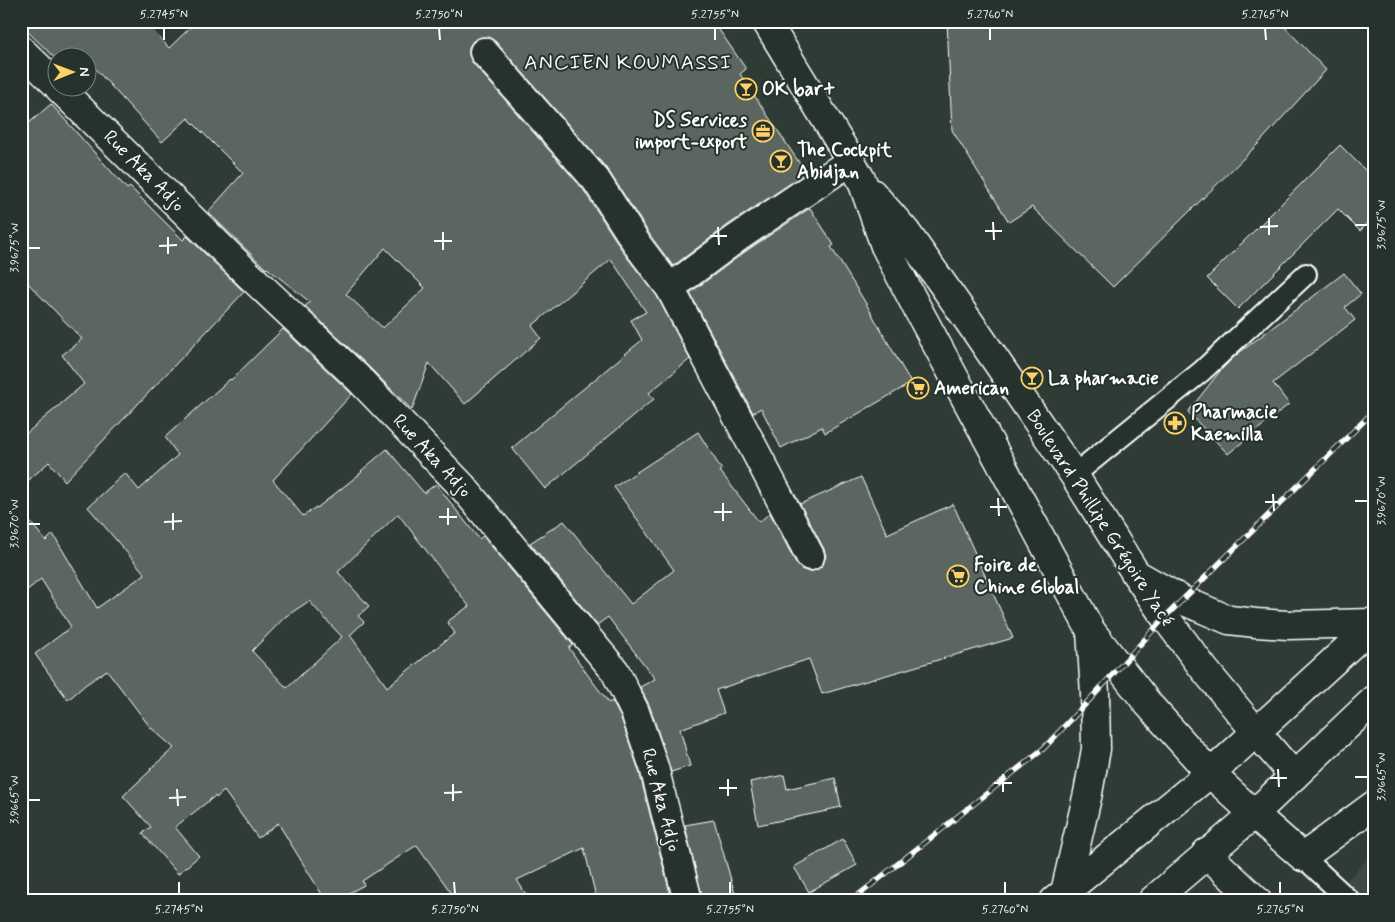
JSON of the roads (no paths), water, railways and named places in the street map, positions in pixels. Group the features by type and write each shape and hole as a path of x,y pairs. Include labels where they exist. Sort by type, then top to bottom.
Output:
{"main road":[{"name":"Boulevard Phillipe Grégoire Yacé","path":"766,21 856,171 906,232 1074,475 1165,617 1204,669 1294,776"},
{"path":"787,21 791,62"},
{"name":"Rue Aka Adjo","path":"21,50 48,77"},
{"path":"484,52 596,180 639,247 670,288 810,556"},
{"name":"Rue Aka Adjo","path":"69,98 358,378 462,486 615,671 635,712 654,767 688,901"},
{"name":"Boulevard Phillipe Grégoire Yacé","path":"856,171 889,254 1091,631 1149,705 1214,770 1254,814 1304,857"},
{"path":"670,288 737,238 856,171"},
{"path":"1136,574 1182,600 1229,620 1288,624 1374,624"},
{"path":"1059,896 1214,770 1374,624"},
{"path":"1059,896 1088,792 1096,749 1095,687 1091,631"},
{"path":"1152,901 1254,814 1374,700"},
{"path":"1304,857 1374,805"},
{"path":"1206,853 1258,901"}],"lane":[{"path":"1074,475 1202,370 1306,274"},
{"path":"1304,857 1350,901"}],"railway":[{"path":"851,901 1043,749 1165,617 1374,411"}],"place":[{"name":"OK bar+","path":"746,89"},
{"name":"DS Services import-export","path":"763,131"},
{"name":"The Cockpit Abidjan","path":"781,161"},
{"name":"La pharmacie","path":"1032,378"},
{"name":"American","path":"918,388"},
{"name":"Pharmacie Kaemilla","path":"1175,423"},
{"name":"Foire de Chine Global","path":"958,576"}],"district":[{"name":"ANCIEN KOUMASSI","path":"628,63"}]}
